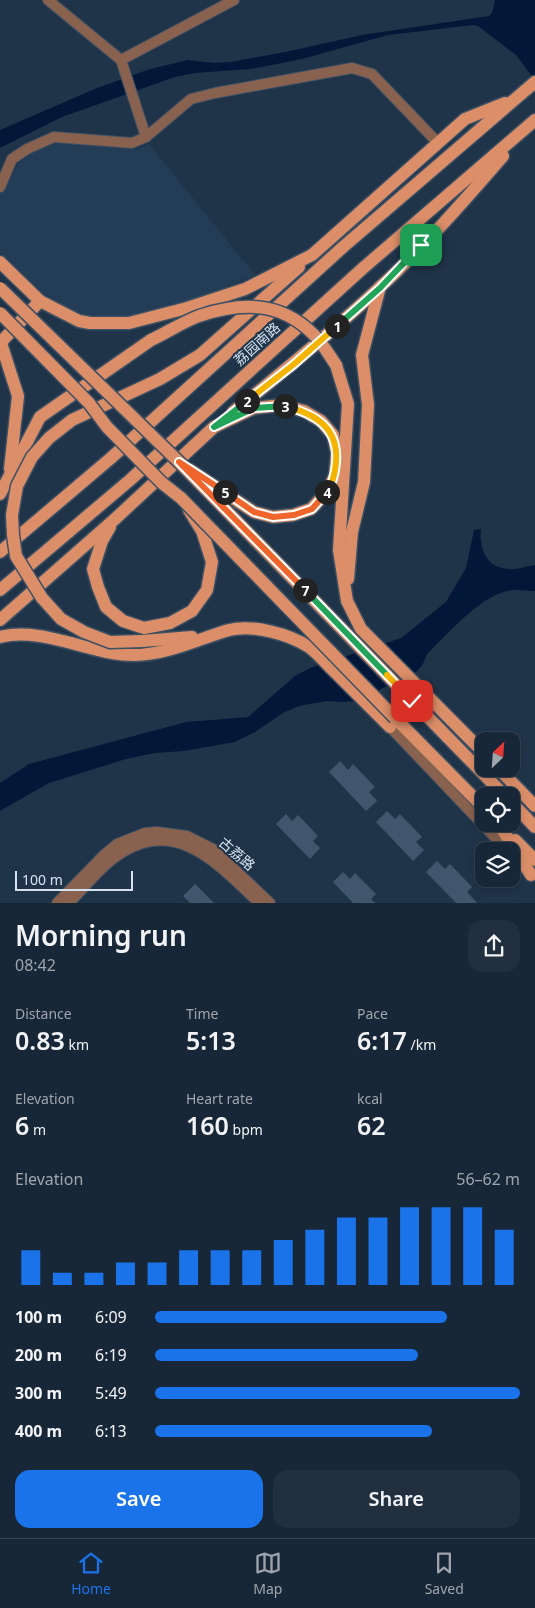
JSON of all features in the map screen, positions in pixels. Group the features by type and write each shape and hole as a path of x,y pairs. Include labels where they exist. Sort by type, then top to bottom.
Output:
{"main road":[{"name":"荔园南路","path":"0,552 110,458 343,247 534,83"},
{"path":"212,636 110,642 84,632 61,619 42,598 16,556 12,535 12,515 17,486 32,457 49,438 72,420 160,379 200,355 464,119 516,98"},
{"name":"荔园南路","path":"0,590 130,480 362,269 534,121"},
{"path":"0,620 115,519 214,427 293,365 380,288 463,202 534,121"},
{"path":"0,262 40,301 79,321 90,323 128,323 187,308 246,289 312,255"},
{"path":"0,288 179,462 496,787"},
{"path":"347,601 352,532 364,482 368,405 362,355 380,288"},
{"path":"9,476 18,396 0,341 40,301"},
{"path":"0,494 40,418 151,340 198,317 243,306 268,308 289,315 314,334 336,365 348,404 339,550 347,601 361,629 475,744"},
{"path":"0,313 89,404 107,427 162,483 181,498 392,722"},
{"path":"179,462 254,512 273,517 294,515 312,509 328,491 335,475 337,453 333,435 321,421 304,411 282,405 254,408 214,427"},
{"path":"115,519 102,541 93,569 106,607 122,621 144,628 170,623 192,611 207,590 212,562 202,531 181,498"},
{"path":"0,638 30,634 95,651 134,655 163,652 232,630 261,630 286,636 309,647 475,800"},
{"path":"508,778 535,806"},
{"path":"520,811 535,826"},
{"path":"504,832 533,877"},
{"path":"507,832 535,860"}],"street":[{"path":"48,0 121,60 146,136"},
{"path":"121,60 234,0"},
{"path":"0,187 12,159 27,149 54,136 132,144 146,136 191,99 352,68 372,74 438,143"},
{"path":"392,722 500,842"},
{"name":"古荔路","path":"58,903 117,844 145,833 157,832 187,836 213,849 270,903"},
{"name":"古荔路","path":"69,903 109,863 123,852 139,844 160,842 183,844 204,854 259,903"},
{"path":"520,864 533,877"}],"shaded area":[{"path":"495,0 535,0 535,80 516,55 478,26 388,35 302,59 251,69 195,73 175,77 62,117 0,148 0,130 97,88 150,69 188,60 214,63 231,62 362,35 489,16 492,13"},
{"path":"54,142 137,149 149,144 255,275 199,297 131,317 91,320 42,292 0,252 0,194 22,159"},
{"path":"481,529 483,550 489,561 494,565 500,568 511,569 535,565 535,591 507,591 485,601 464,617 427,654 423,664 416,672 356,701 327,701 299,706 283,713 255,732 235,742 126,759 49,783 0,811 0,783 29,764 186,722 248,717 295,676 310,668 401,638 446,602 466,568 474,530"}],"building":[{"path":"340,761 348,770 353,764 375,787 369,792 377,801 366,811 329,772"},
{"path":"387,811 395,819 400,814 422,837 416,842 424,850 413,861 376,822"},
{"path":"286,814 292,821 298,815 318,836 313,841 320,848 310,859 276,824"},
{"path":"437,861 445,869 450,864 472,887 467,892 477,903 456,903 426,872"},
{"path":"343,872 350,879 355,873 376,894 371,899 375,903 353,903 333,882"},
{"path":"195,884 214,903 190,903 183,896"}],"route":[{"path":"412,701 179,462 254,512 273,517 294,515 312,509 328,491 335,475 337,453 333,435 321,421 304,411 282,405 254,408 214,427 293,365 380,288 421,245"}]}
